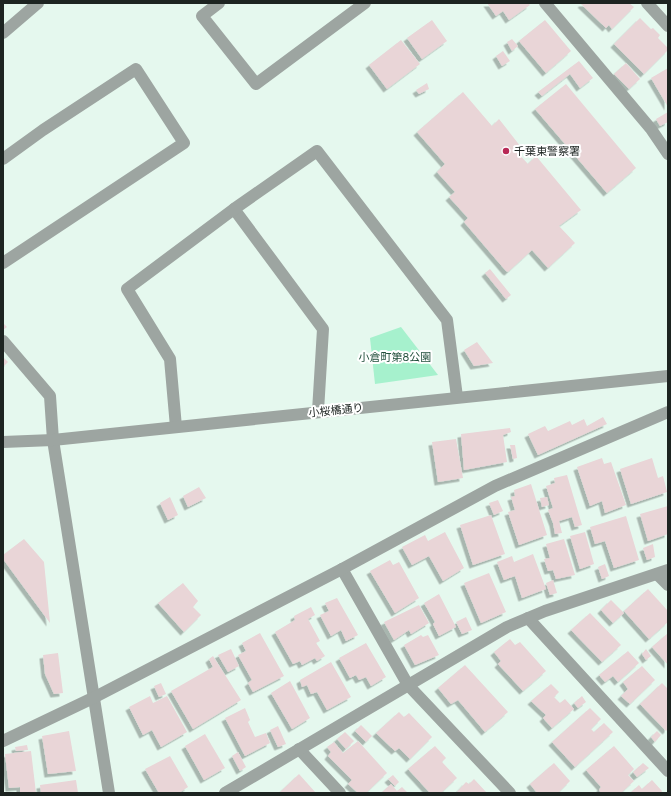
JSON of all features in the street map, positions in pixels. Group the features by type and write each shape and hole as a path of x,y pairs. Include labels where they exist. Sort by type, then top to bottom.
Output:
{"street":[{"path":"3,32 38,3"},
{"path":"220,3 202,16 256,84 365,3"},
{"path":"545,3 651,129 668,154"},
{"path":"646,3 668,26"},
{"path":"3,158 136,69 184,143 3,263"},
{"path":"176,427 170,359 127,289 317,151 447,320 457,397"},
{"path":"234,210 323,329 318,411"},
{"path":"3,341 50,396 53,440 109,793"},
{"name":"小桜橋通り","path":"3,442 53,440 318,411 668,376"},
{"path":"3,741 94,697 342,569 495,486 668,412"},
{"path":"342,569 408,685 510,793"},
{"path":"225,793 507,627 545,611 663,572 668,585"},
{"path":"528,618 668,771"},
{"path":"299,749 340,793"}],"green space":[{"name":"小倉町第8公園","path":"401,327 438,375 375,384 370,338"}],"building":[{"path":"487,3 528,3 530,5 509,20 503,11 496,16"},
{"path":"629,3 634,7 612,29 609,25 606,28 581,4"},
{"path":"640,18 651,29 653,28 660,35 658,38 668,48 668,50 644,74 614,44"},
{"path":"432,20 447,41 422,59 407,38"},
{"path":"545,20 571,51 546,73 519,41"},
{"path":"512,39 518,46 512,51 507,42"},
{"path":"401,40 420,64 387,89 369,65"},
{"path":"503,51 510,61 502,66 496,56"},
{"path":"579,61 593,78 580,88 570,74 542,96 538,92"},
{"path":"626,63 640,79 629,89 614,74"},
{"path":"668,68 668,107 651,78"},
{"path":"427,83 429,89 419,94 416,90"},
{"path":"566,84 636,168 607,193 535,109"},
{"path":"463,92 492,126 499,119 521,147 516,151 528,164 536,156 581,210 559,226 575,243 548,268 532,250 508,272 506,271 464,222 468,218 449,197 455,192 437,172 445,164 417,132"},
{"path":"668,112 668,122 660,126 656,119"},
{"path":"490,269 511,295 506,299 485,273"},
{"path":"3,323 7,327 3,330"},
{"path":"477,342 493,363 474,366 464,350"},
{"path":"3,357 8,362 3,367"},
{"path":"603,417 607,424 538,455 528,434 545,426 548,431 570,421 572,425 584,419 587,426"},
{"path":"510,428 511,432 503,435 507,462 464,470 461,434"},
{"path":"456,439 463,478 438,482 432,442"},
{"path":"510,445 515,445 517,458 513,459"},
{"path":"602,458 604,464 611,462 626,505 605,513 602,501 590,506 577,467"},
{"path":"652,458 658,478 663,476 667,492 631,504 620,469"},
{"path":"567,475 582,525 575,527 572,517 559,521 562,533 555,534 548,510 553,508 546,486 555,483 554,478"},
{"path":"531,484 547,535 519,545 508,512 515,510 511,497 515,496 514,490"},
{"path":"199,487 206,498 188,507 183,496"},
{"path":"170,497 178,515 168,520 160,503"},
{"path":"547,497 549,505 542,507 540,498"},
{"path":"498,500 503,511 494,515 489,503"},
{"path":"668,506 668,534 648,541 640,514"},
{"path":"491,515 505,554 473,565 460,525"},
{"path":"626,516 639,560 614,568 605,541 595,544 590,527"},
{"path":"445,532 464,568 443,581 429,556 412,565 402,547 425,535 428,541"},
{"path":"585,532 594,564 580,569 570,536"},
{"path":"24,539 44,562 50,623 3,559 3,555"},
{"path":"564,539 575,575 556,579 553,570 548,571 544,559 550,558 546,544"},
{"path":"653,544 655,557 647,560 643,548"},
{"path":"533,554 546,589 522,598 515,576 504,580 497,562 512,556 514,562"},
{"path":"390,560 393,565 399,562 419,598 395,613 370,571"},
{"path":"605,564 609,576 602,579 598,567"},
{"path":"489,573 506,612 481,623 464,583"},
{"path":"553,580 557,593 550,595 546,583"},
{"path":"183,583 198,601 193,607 201,615 184,632 158,603"},
{"path":"648,589 668,611 668,622 649,639 624,611"},
{"path":"439,594 456,627 439,636 433,624 435,622 424,603"},
{"path":"337,598 358,635 346,641 341,630 331,636 320,615 329,611 325,603"},
{"path":"611,600 624,613 613,623 601,610"},
{"path":"419,605 429,623 411,634 409,630 394,640 384,622"},
{"path":"311,607 315,615 308,619 320,641 316,643 325,656 317,661 315,658 302,665 300,661 293,664 275,632 295,620 294,616"},
{"path":"590,613 621,645 602,662 571,630"},
{"path":"466,617 472,630 462,634 456,622"},
{"path":"260,633 284,676 253,692 248,683 252,680 238,655 246,651 242,643"},
{"path":"668,633 668,665 652,647"},
{"path":"421,635 423,637 428,635 439,655 415,665 404,645"},
{"path":"510,639 515,645 520,642 546,671 523,691 498,664 501,661 494,652"},
{"path":"366,643 386,677 371,686 366,677 359,680 356,675 350,678 339,658"},
{"path":"231,649 239,666 228,672 218,655"},
{"path":"646,649 651,656 646,660 642,654"},
{"path":"628,651 639,663 618,682 613,676 605,682 599,675"},
{"path":"58,653 63,693 54,694 45,674 43,655"},
{"path":"213,656 241,700 193,729 171,691 213,667 209,659"},
{"path":"331,662 351,697 327,710 317,692 311,694 307,685 302,687 300,680"},
{"path":"465,665 508,712 485,732 458,700 451,704 438,688"},
{"path":"642,666 655,680 630,704 621,696 628,689 623,682"},
{"path":"290,681 310,718 292,729 271,693"},
{"path":"161,683 166,694 159,697 154,686"},
{"path":"662,683 668,689 668,729 666,731 640,704"},
{"path":"551,684 559,692 554,697 560,703 565,699 574,709 552,728 543,718 546,715 531,701"},
{"path":"150,696 153,703 167,696 187,732 161,747 152,730 143,735 129,707"},
{"path":"582,696 586,702 578,708 574,703"},
{"path":"245,708 250,720 248,722 255,737 266,733 270,743 245,756 225,718"},
{"path":"590,708 601,719 591,729 594,732 604,723 613,732 575,767 552,742"},
{"path":"399,712 404,717 409,713 432,737 410,759 399,748 395,751 376,733"},
{"path":"361,725 372,736 366,742 355,731"},
{"path":"278,726 286,744 278,747 270,730"},
{"path":"69,731 76,771 48,774 42,736"},
{"path":"657,731 661,735 655,742 651,737"},
{"path":"345,732 354,741 346,749 337,739"},
{"path":"205,734 225,768 204,780 185,746"},
{"path":"358,741 387,773 366,793 358,793 348,784 352,780 328,756 331,752 327,747 334,742 343,753"},
{"path":"27,745 28,750 16,751 15,747"},
{"path":"435,746 446,758 442,762 457,778 441,793 430,793 408,769"},
{"path":"614,746 634,769 628,775 634,781 621,793 601,793 599,790 601,787 586,770"},
{"path":"31,751 36,793 20,793 20,787 9,788 5,754"},
{"path":"238,752 246,767 240,771 232,756"},
{"path":"170,756 188,787 179,793 159,793 145,769"},
{"path":"554,763 570,781 558,793 537,793 530,784"},
{"path":"643,763 649,768 637,777 633,772"},
{"path":"299,774 316,793 279,793"},
{"path":"393,775 399,782 395,786 388,779"},
{"path":"474,779 487,793 456,793 466,782 469,784"},
{"path":"76,780 78,793 41,793 40,785"},
{"path":"652,780 662,791 661,793 630,793 639,785 642,789"},
{"path":"391,784 397,791 402,787 408,793 381,793"}],"place":[{"name":"千葉東警察署","path":"506,151"}]}
